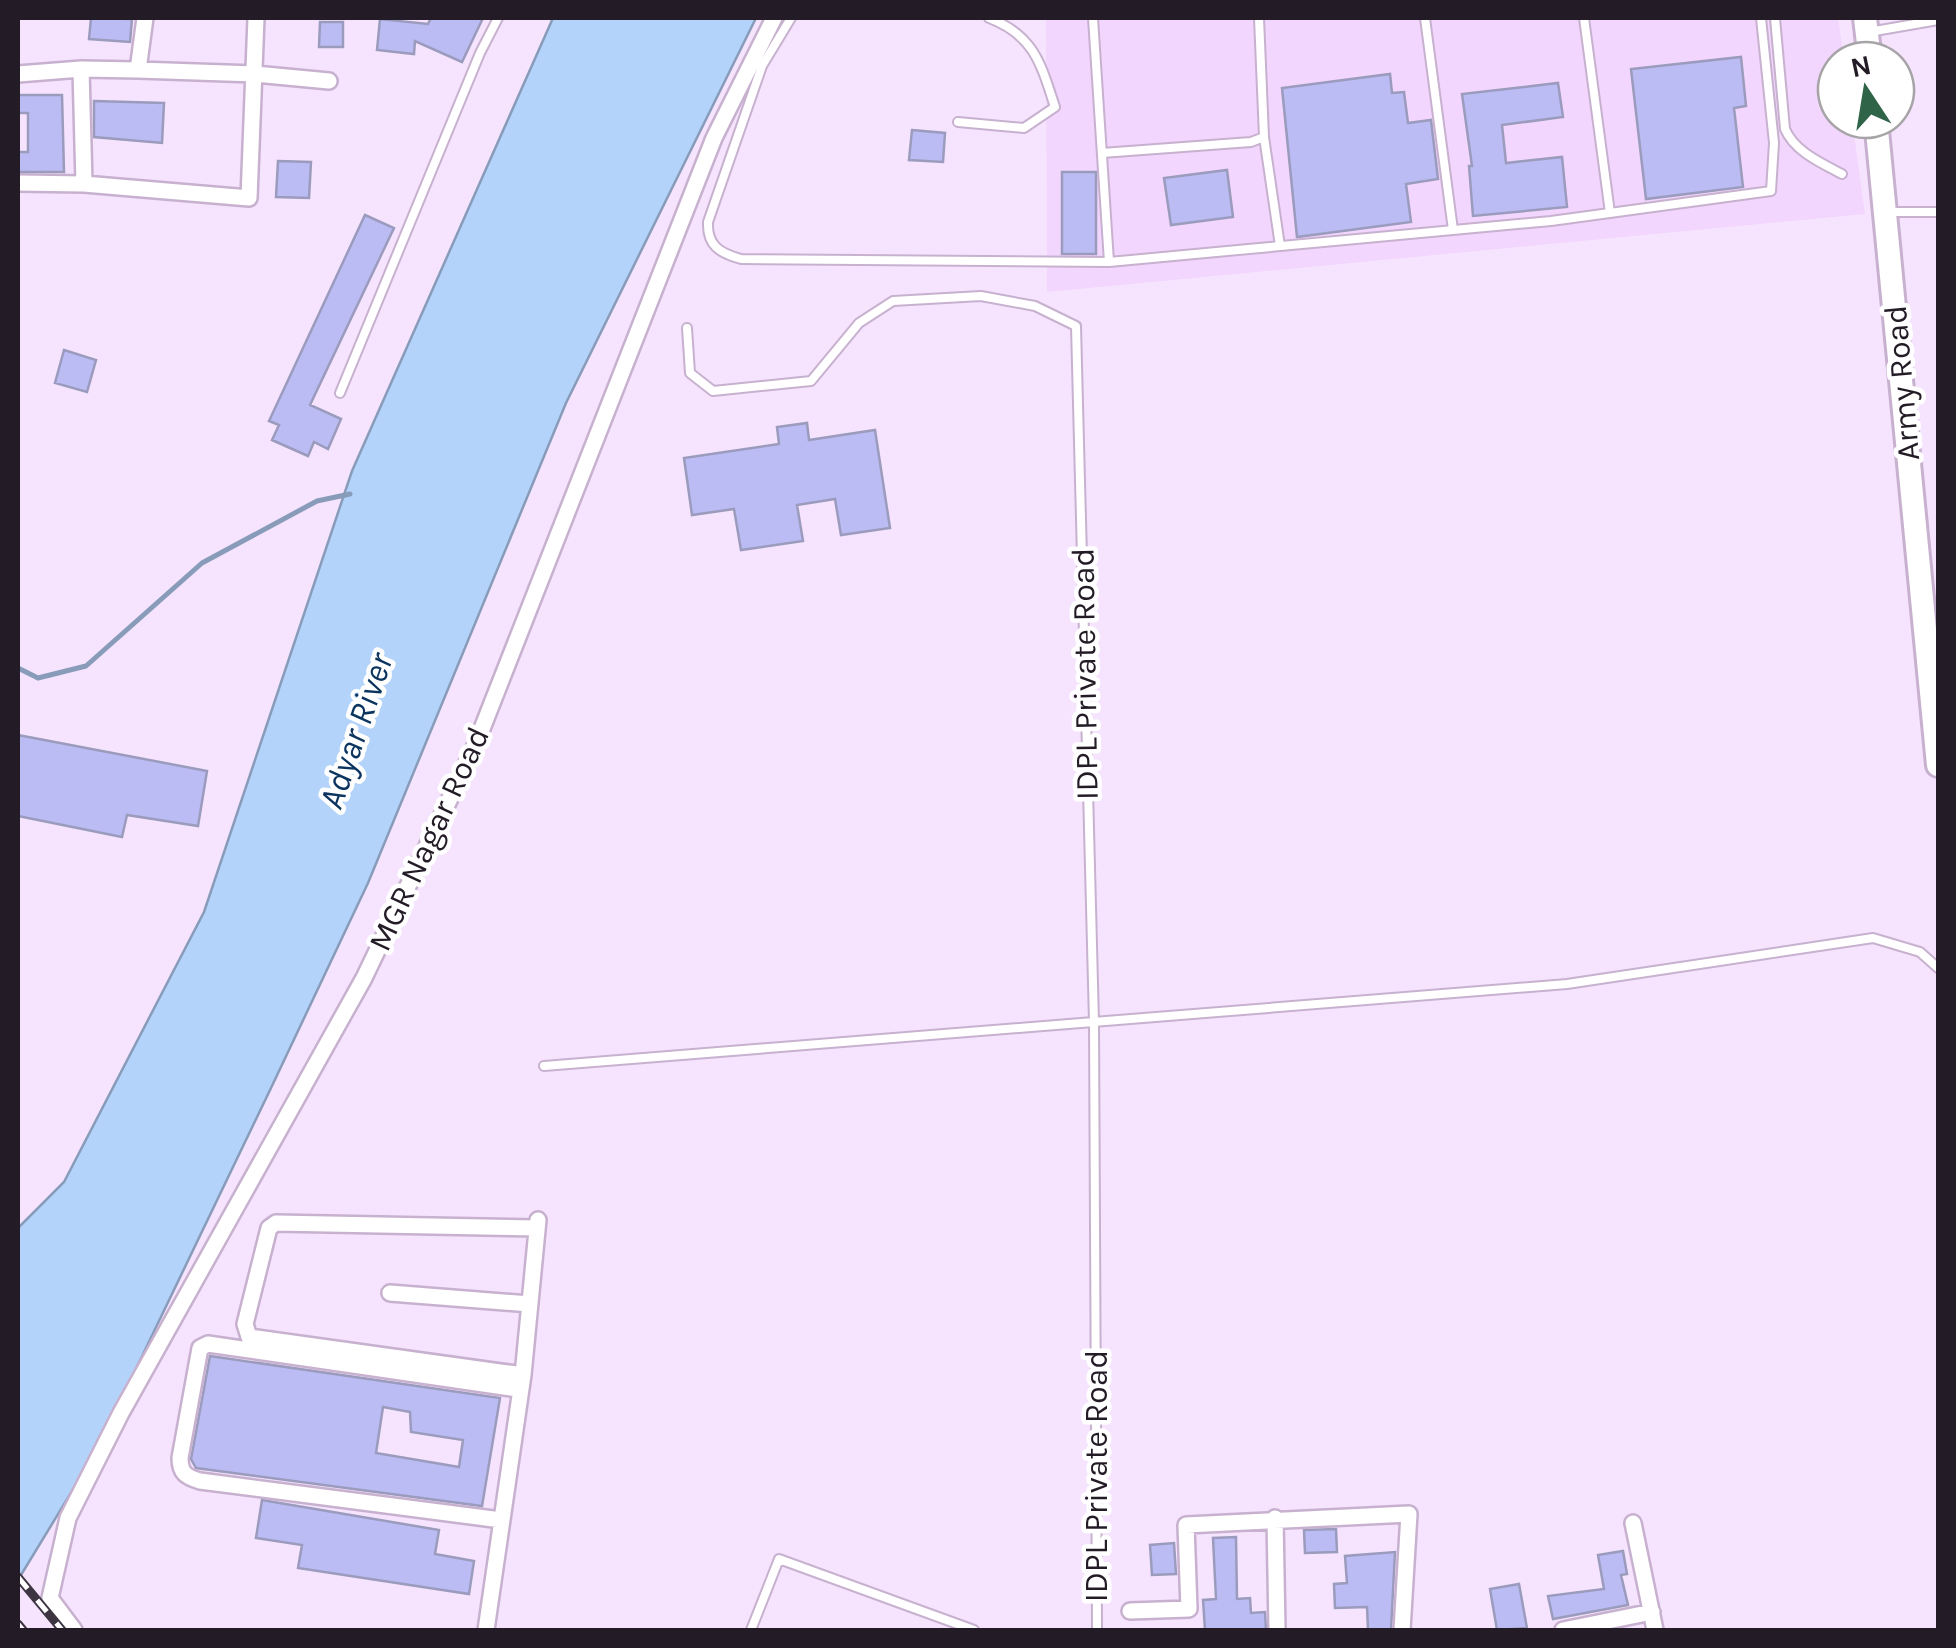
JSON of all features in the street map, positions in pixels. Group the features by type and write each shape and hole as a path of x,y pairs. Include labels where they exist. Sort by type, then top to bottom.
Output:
{"street":[{"path":"138,70 145,18"},
{"path":"18,184 84,184 248,198 256,18"},
{"name":"MGR Nagar Road","path":"74,1630 50,1598 68,1518 122,1413 364,978 476,744 714,138 774,18"},
{"path":"81,70 84,184"},
{"path":"18,74 138,70 328,81"},
{"name":"Army Road","path":"1878,140 1938,765"},
{"path":"486,1630 500,1520 520,1382 530,1304 538,1224 276,1223 269,1228 244,1324 249,1338 520,1382"},
{"path":"390,1293 530,1304"},
{"path":"500,1520 200,1481 188,1478 180,1468 180,1458 200,1348 208,1344 520,1382"},
{"path":"1130,1611 1189,1610 1186,1526 1275,1518 1410,1514 1402,1630"},
{"path":"1275,1518 1277,1630"},
{"path":"1633,1523 1655,1630"},
{"path":"1563,1630 1652,1612"}],"lane":[{"path":"340,392 498,18"},
{"path":"791,18 762,66 714,204 708,237 716,249 741,260 1109,262 1453,230 1771,191 1774,142 1761,18"},
{"path":"958,122 1024,128 1055,107 1038,56 1011,26 989,18"},
{"path":"1093,18 1109,262"},
{"path":"1259,18 1258,68 1264,137 1280,246"},
{"path":"1425,18 1453,230"},
{"path":"1584,18 1610,213"},
{"path":"1775,18 1784,129 1789,139 1804,151 1842,174"},
{"path":"1866,25 1938,20"},
{"path":"1102,153 1251,142 1264,137"},
{"path":"1885,212 1938,212"},
{"name":"IDPL Private Road","path":"688,328 690,373 714,391 811,382 859,323 893,302 982,296 1035,306 1076,326 1094,1022 1097,1630"},
{"path":"544,1066 1567,984 1874,938 1920,952 1938,968"},
{"path":"750,1630 779,1559 974,1630"}],"shaded area":[{"path":"1046,18 1838,18 1841,40 1816,40 1816,140 1855,140 1865,214 1047,292"}],"water":[{"name":"Adyar River","path":"553,18 756,18 566,403 368,883 97,1450 18,1580 18,1228 64,1182 204,912 352,471"}],"building":[{"path":"91,18 132,19 130,42 89,39"},
{"path":"431,18 483,18 462,62 415,41 414,54 377,50 380,19 428,24"},
{"path":"320,22 343,22 343,47 319,47"},
{"path":"1741,57 1746,106 1734,108 1743,187 1646,199 1631,69"},
{"path":"1390,74 1392,93 1404,92 1408,123 1431,120 1438,179 1406,184 1411,222 1297,237 1282,88"},
{"path":"1558,83 1563,117 1502,125 1506,163 1562,157 1567,207 1473,216 1472,166 1462,94"},
{"path":"18,95 62,95 64,172 18,172 18,152 28,152 28,113 18,113"},
{"path":"94,101 164,103 162,143 94,137"},
{"path":"912,130 945,133 943,162 909,160"},
{"path":"278,161 311,162 309,198 276,197"},
{"path":"1227,170 1233,217 1171,225 1164,178"},
{"path":"1062,172 1096,172 1096,254 1062,254"},
{"path":"365,215 394,228 310,405 341,419 328,449 314,442 308,456 272,440 279,425 269,421"},
{"path":"64,350 96,360 87,392 55,383"},
{"path":"807,423 809,440 875,430 890,528 841,535 835,499 797,505 803,541 741,550 734,509 692,515 684,458 779,444 777,427"},
{"path":"18,735 207,771 198,826 127,815 122,837 18,816"},
{"path":"210,1356 500,1398 482,1506 196,1468 191,1459","holes":["383,1407 410,1412 411,1432 463,1440 459,1467 376,1453"]},
{"path":"262,1500 439,1530 435,1554 474,1561 469,1594 298,1568 302,1545 256,1538"},
{"path":"1336,1529 1337,1552 1305,1553 1304,1530"},
{"path":"1236,1537 1237,1599 1250,1598 1251,1613 1265,1612 1266,1630 1205,1630 1203,1600 1216,1599 1213,1538"},
{"path":"1174,1543 1176,1574 1152,1575 1150,1545"},
{"path":"1623,1551 1627,1574 1621,1575 1628,1605 1553,1619 1548,1596 1604,1589 1598,1555"},
{"path":"1395,1552 1391,1630 1368,1630 1367,1607 1335,1608 1334,1584 1347,1583 1345,1556"},
{"path":"1519,1584 1527,1628 1497,1630 1490,1589"}],"waterway":[{"path":"18,668 38,678 86,666 202,563 317,501 350,494"}],"railway":[{"path":"18,1577 62,1630"},
{"path":"18,1624 23,1630"}]}
